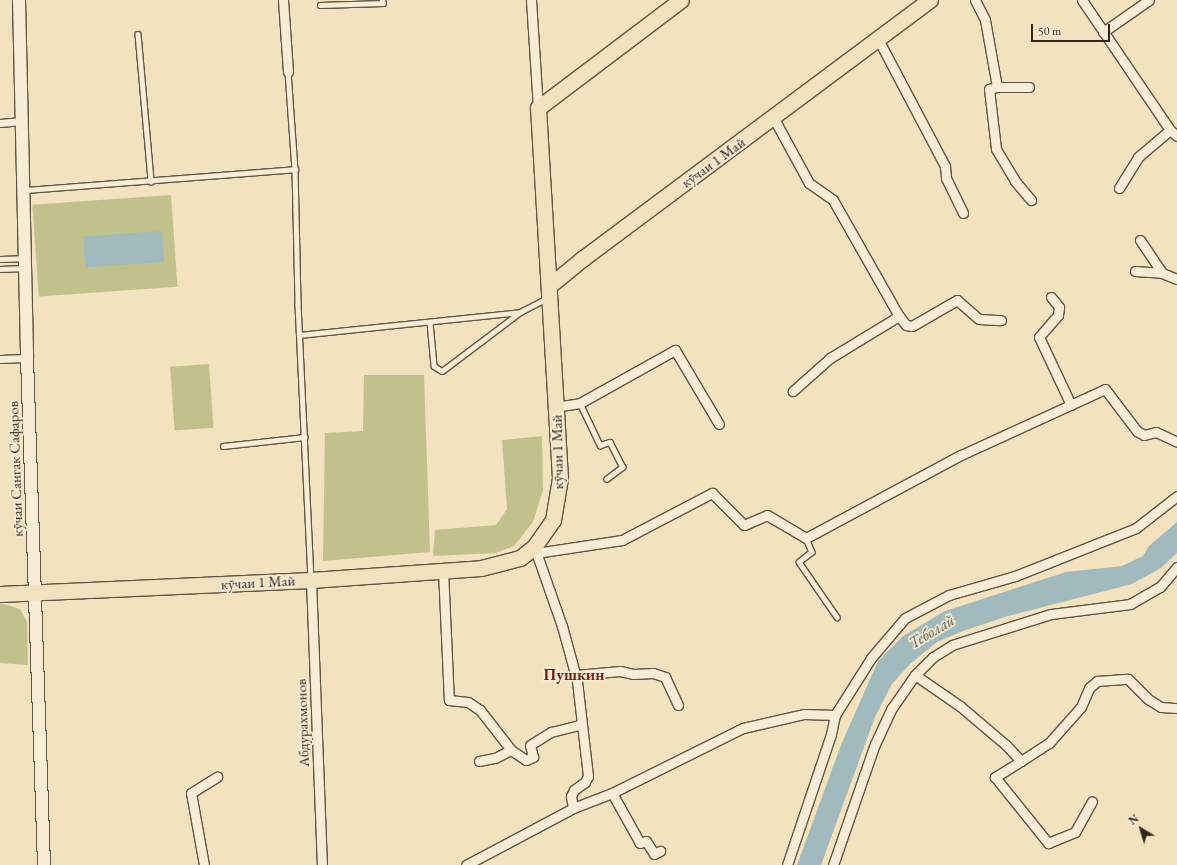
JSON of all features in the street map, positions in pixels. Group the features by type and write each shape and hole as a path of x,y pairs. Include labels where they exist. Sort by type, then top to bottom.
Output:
{"main road":[{"path":"549,291 538,108 681,0"},
{"name":"кӯчаи 1 Май","path":"0,594 311,580 443,570 501,564 520,558 535,550 553,520 560,478 549,291 582,258 930,0"}],"street":[{"name":"кӯчаи Сангак Сафаров","path":"19,0 27,358 44,865"},
{"path":"283,0 288,72"},
{"path":"531,0 538,108"},
{"path":"975,0 985,20 997,87"},
{"path":"1082,0 1174,132 1138,157 1119,188"},
{"path":"1103,32 1149,0"},
{"path":"878,39 945,166 946,178 963,214"},
{"path":"1029,87 997,87 989,89 996,149 1015,181 1031,200"},
{"path":"773,117 809,183 833,200 898,316 906,325 912,326 957,300 979,320 1001,320"},
{"path":"0,123 22,121"},
{"path":"1140,240 1162,273"},
{"path":"1135,271 1162,273 1177,279"},
{"path":"1051,297 1059,307 1058,315 1039,337 1071,405"},
{"path":"793,391 830,358 898,316"},
{"path":"556,407 580,403 675,350 719,424"},
{"path":"0,359 27,358"},
{"path":"574,808 571,796 574,790 585,782 588,776 580,725 576,674 535,550 622,540 712,492 744,525 767,515 806,538 961,455 1106,389 1137,431 1144,435 1156,432 1177,442"},
{"path":"787,865 831,734 835,715 871,658 905,618 949,595 1015,576 1136,528 1177,496"},
{"path":"832,865 875,744 892,708 915,675 933,657 952,645 1051,614 1130,604 1160,587 1177,567"},
{"path":"443,570 449,700 468,702 480,710 511,750 526,760 533,757 530,745 551,732 580,725"},
{"name":"Абдурахмонов","path":"311,580 322,865"},
{"path":"576,674 620,671 633,674 653,673 665,677 678,705"},
{"path":"915,675 960,706 1006,745 1021,762"},
{"path":"1092,801 1075,832 1048,843 995,777 1049,743 1081,707 1089,688 1097,681 1128,679 1161,707 1177,708"},
{"path":"466,865 574,808 612,793 743,728 804,714 835,715"},
{"path":"479,761 495,758 511,750"},
{"path":"204,865 191,793 217,777"},
{"path":"612,793 640,844 646,841 654,854 660,851"}],"lane":[{"path":"320,5 383,3 382,0"},
{"path":"138,34 151,181"},
{"path":"288,72 295,170 299,335 311,580"},
{"path":"24,190 295,170"},
{"path":"0,259 26,263"},
{"path":"0,269 26,263"},
{"path":"430,322 434,366 442,371 549,291"},
{"path":"299,335 520,312"},
{"path":"580,403 600,445 610,442 623,467 607,480"},
{"path":"223,446 305,437"},
{"path":"806,538 812,552 799,562 837,617"}],"shaded area":[{"path":"171,195 177,287 39,296 32,205"},
{"path":"209,364 213,428 175,431 170,367"},
{"path":"364,375 424,375 430,552 323,561 325,433 363,431"},
{"path":"542,436 543,490 533,522 514,546 496,553 433,556 435,530 496,525 507,509 502,440"},
{"path":"0,603 20,609 27,622 28,665 0,663"}],"water":[{"path":"162,231 164,262 85,267 83,237"},
{"name":"Теболай","path":"1177,522 1177,553 1161,568 1132,584 1008,616 963,631 937,642 910,664 892,684 875,717 821,865 797,865 841,745 878,661 903,636 945,611 1066,572 1122,566 1143,556 1149,546"}],"district":[{"name":"Пушкин","path":"574,675"}]}
